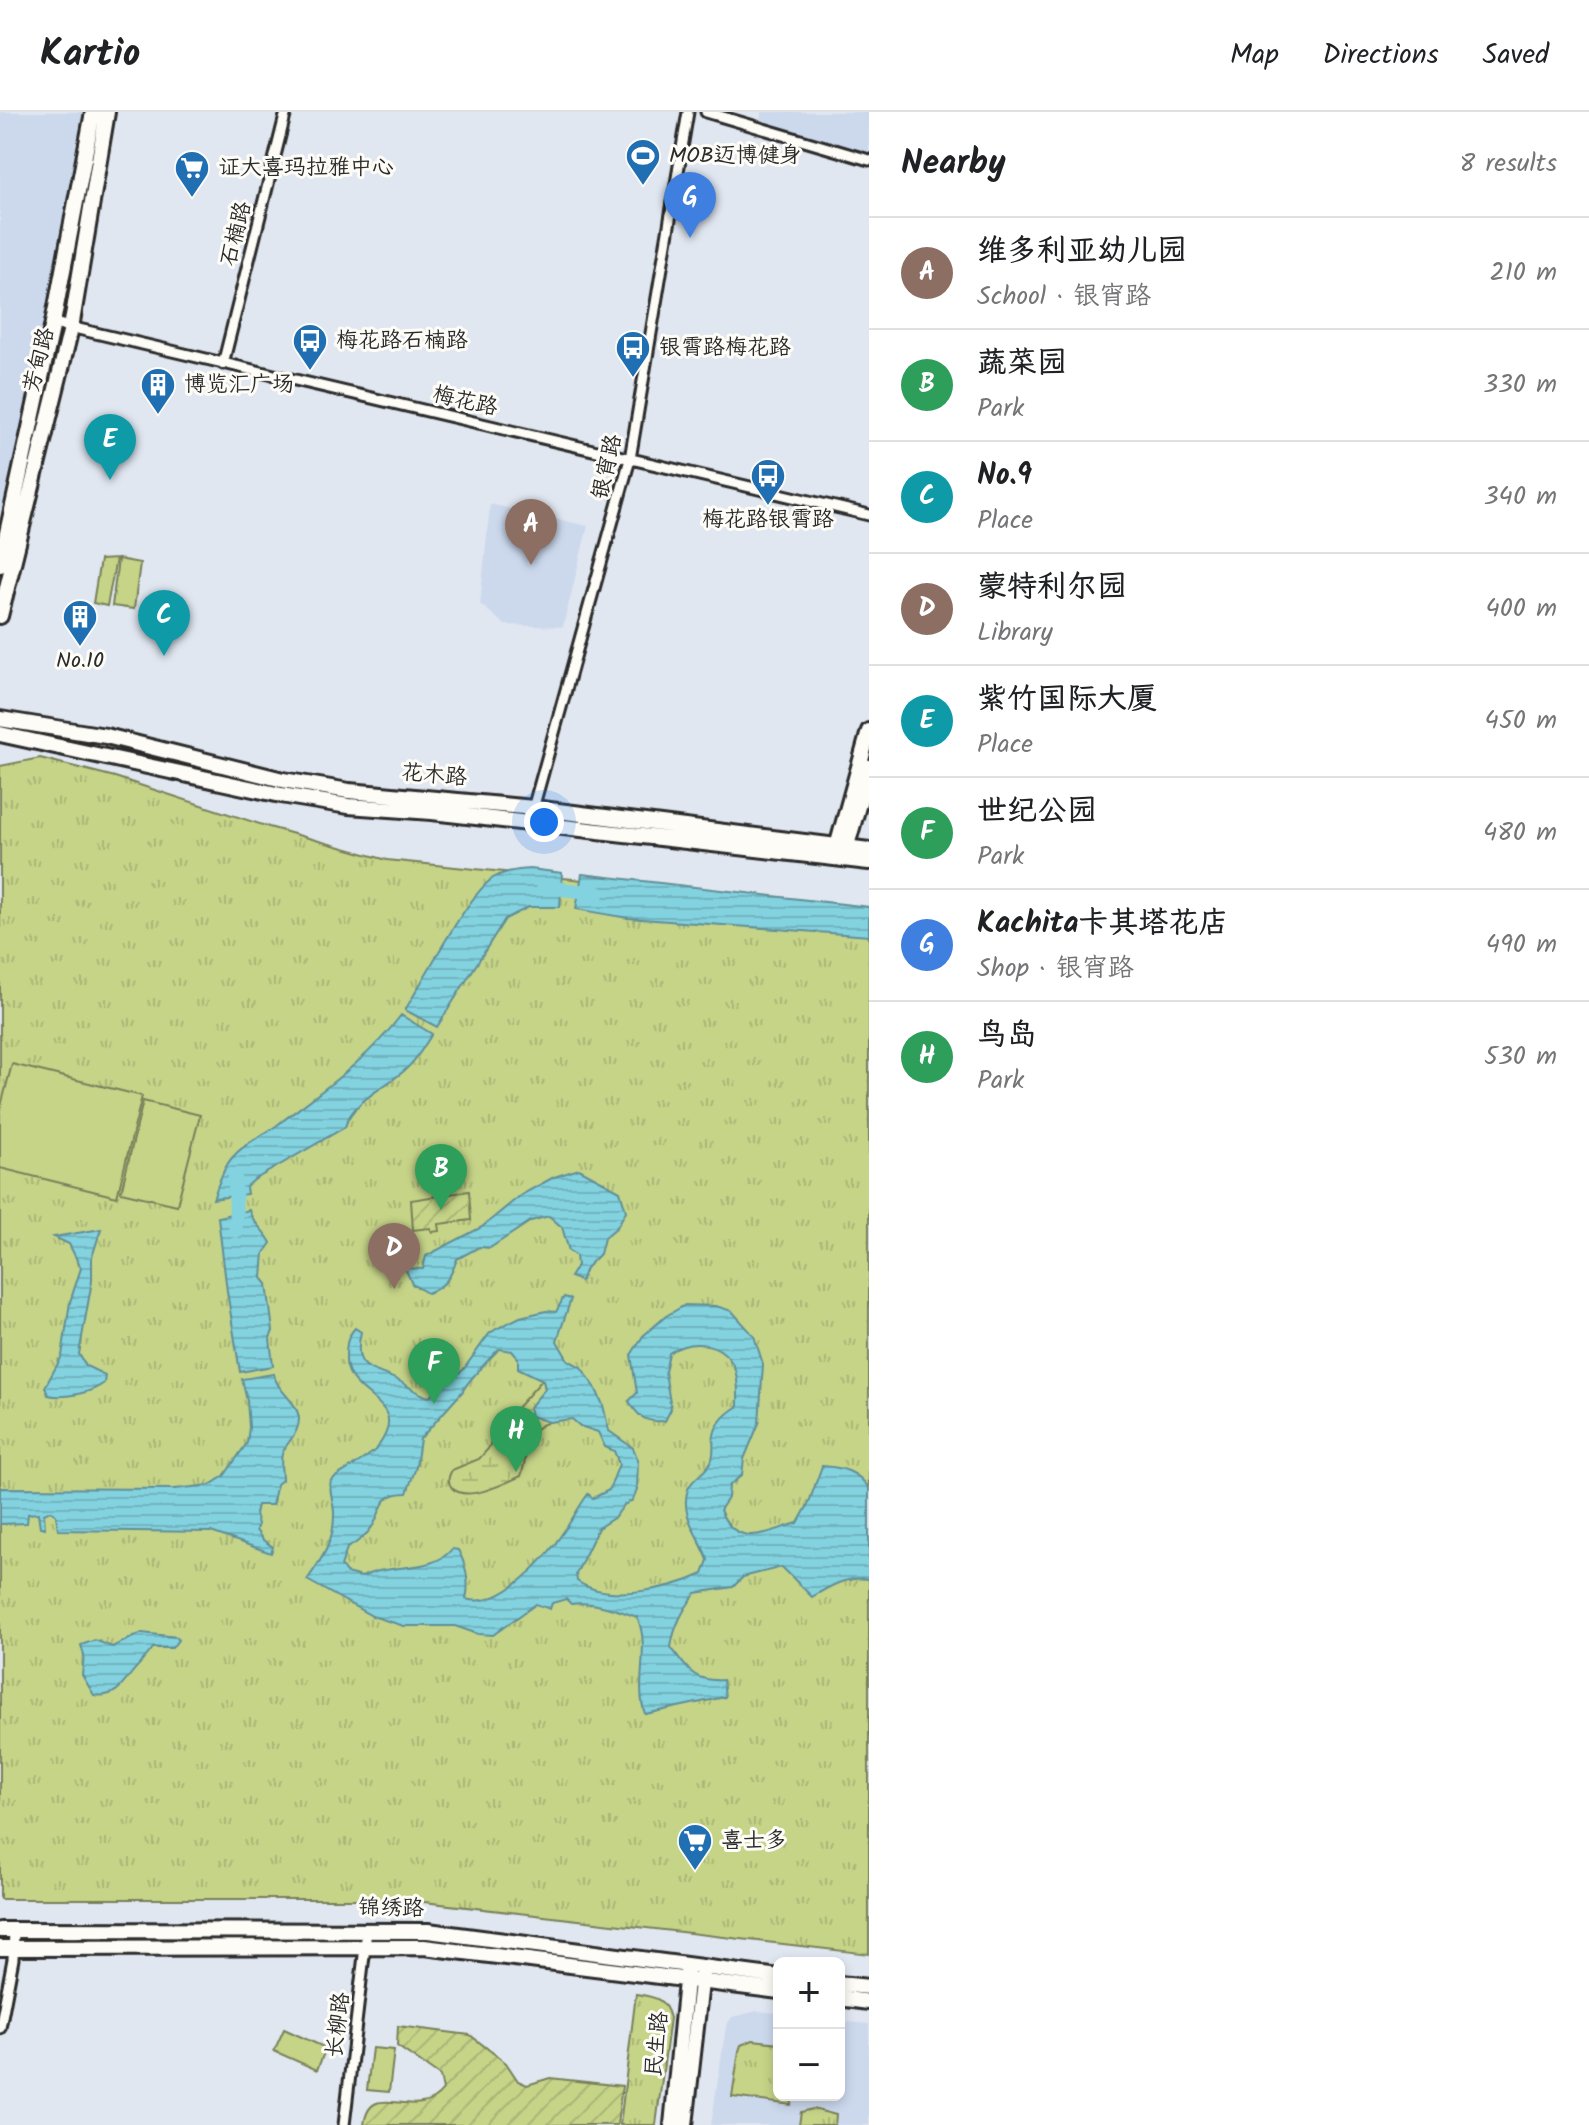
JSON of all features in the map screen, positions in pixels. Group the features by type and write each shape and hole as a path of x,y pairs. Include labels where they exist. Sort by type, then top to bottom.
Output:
{"main road":[{"name":"芳甸路","path":"0,565 53,323 93,112"},
{"name":"芳甸路","path":"0,616 71,328 107,112"},
{"name":"花木路","path":"0,719 106,736 283,780 349,791 534,808 840,853 869,862"},
{"path":"840,853 869,731"},
{"name":"花木路","path":"0,734 321,801 840,853 869,850"},
{"path":"840,853 869,767"},
{"name":"锦绣路","path":"7,1930 428,1931 773,1990"},
{"name":"锦绣路","path":"7,1948 424,1947 694,1974 773,1977"},
{"name":"民生路","path":"672,2125 694,1974"},
{"name":"民生路","path":"685,2125 694,1974"},
{"path":"845,1985 869,1987"},
{"path":"845,1999 869,2002"}],"street":[{"name":"石楠路","path":"223,364 286,112"},
{"name":"银宵路","path":"529,823 630,459 688,112"},
{"path":"706,112 869,160"},
{"name":"梅花路","path":"53,323 869,515"},
{"path":"0,2028 7,1930"},
{"name":"长柳路","path":"344,2125 367,1930"}],"shaded area":[{"path":"0,112 92,112 32,391 0,514"},
{"path":"762,112 869,112 869,153 760,122"},
{"path":"490,504 588,526 563,627 505,625 480,604"},
{"path":"757,2011 773,2012 773,2101 845,2101 845,2022 869,2024 869,2125 711,2125 726,2026 732,2017"}],"green space":[{"path":"116,559 107,606 93,603 100,560"},
{"path":"118,559 140,563 134,609 112,606"},
{"path":"40,758 115,777 269,827 387,860 869,909 869,1954 398,1899 0,1899 0,766"},
{"path":"12,1064 142,1096 117,1197 0,1168 0,1110"},
{"path":"143,1101 200,1115 177,1205 121,1192"},
{"path":"469,1191 471,1220 439,1224 440,1231 432,1232 430,1228 413,1230 411,1200"},
{"path":"543,1379 545,1389 531,1416 549,1422 540,1426 530,1437 521,1476 476,1493 458,1492 452,1488 449,1479 452,1470 479,1459 497,1430"},
{"path":"636,1994 658,2000 665,2006 670,2018 656,2125 620,2125"},
{"path":"398,2026 470,2035 506,2063 518,2081 527,2085 550,2078 622,2086 617,2125 364,2125 368,2111 375,2104 420,2103 432,2100 443,2090 440,2076 397,2046"},
{"path":"284,2029 326,2048 317,2070 274,2051"},
{"path":"753,2040 773,2042 773,2101 792,2101 791,2105 732,2097 741,2045"},
{"path":"372,2048 394,2050 389,2092 367,2090"},
{"path":"813,2109 836,2115 835,2125 799,2125 801,2112"}],"water":[{"path":"530,869 562,873 560,907 529,907 505,919 437,1027 405,1010 482,888 502,874"},
{"path":"582,874 869,907 869,936 628,918 576,909"},
{"path":"401,1015 432,1034 409,1066 362,1102 345,1127 254,1180 246,1187 247,1194 213,1199 225,1168 236,1154 343,1075 374,1047"},
{"path":"579,1169 620,1191 626,1211 617,1227 604,1238 600,1254 586,1268 581,1281 570,1277 577,1266 576,1255 569,1251 562,1227 549,1216 531,1221 490,1248 479,1247 457,1259 446,1280 433,1291 427,1293 412,1284 405,1268 423,1269 426,1256 482,1227 521,1195 554,1177"},
{"path":"249,1210 271,1243 264,1253 262,1278 267,1284 273,1331 270,1338 273,1366 240,1372 218,1217"},
{"path":"101,1229 92,1257 92,1281 79,1354 86,1366 105,1375 104,1383 77,1394 48,1395 45,1387 62,1356 70,1302 81,1268 69,1244 54,1237"},
{"path":"564,1297 571,1299 557,1341 568,1360 581,1367 595,1387 609,1431 633,1448 638,1460 637,1490 633,1500 598,1528 576,1574 577,1581 590,1588 622,1592 657,1589 703,1574 708,1560 688,1517 686,1499 690,1485 712,1459 717,1426 738,1406 734,1367 722,1351 714,1347 686,1345 669,1353 665,1372 671,1409 665,1421 643,1418 629,1401 637,1393 631,1355 643,1336 666,1316 685,1305 716,1306 732,1311 754,1336 763,1364 759,1423 744,1459 742,1475 729,1486 728,1498 720,1510 735,1530 753,1535 798,1523 822,1466 848,1471 869,1488 869,1579 846,1580 812,1597 782,1567 743,1577 733,1587 696,1593 691,1599 677,1625 671,1647 687,1668 698,1676 723,1680 725,1697 645,1714 641,1690 641,1629 637,1617 613,1609 587,1603 571,1604 566,1599 552,1603 550,1609 536,1604 493,1635 478,1634 455,1626 404,1626 372,1616 307,1580 330,1541 334,1523 331,1480 373,1452 386,1431 388,1419 383,1409 348,1371 347,1345 355,1328 361,1332 359,1355 362,1362 374,1371 429,1397 463,1370 496,1329 520,1317 556,1312","holes":["499,1349 512,1351 518,1358 518,1368 543,1380 545,1389 529,1408 531,1416 549,1422 572,1419 580,1426 598,1432 605,1447 614,1451 619,1464 609,1490 593,1498 588,1494 546,1555 522,1579 494,1597 466,1599 465,1567 458,1550 452,1549 444,1557 422,1565 362,1577 346,1573 341,1566 347,1548 370,1530 386,1500 407,1493 416,1467 420,1439"]},
{"path":"274,1374 299,1419 297,1429 282,1454 282,1480 277,1484 272,1505 257,1505 255,1514 256,1530 273,1547 271,1553 211,1532 58,1530 56,1515 50,1511 44,1514 45,1528 40,1527 38,1513 28,1514 27,1523 0,1524 0,1488 175,1489 210,1485 224,1476 247,1443 247,1401 242,1379"},
{"path":"142,1633 177,1637 178,1640 172,1648 153,1648 116,1691 94,1695 82,1675 84,1655 81,1645 95,1640 112,1647"}],"waterway":[{"path":"543,887 598,893"},
{"path":"235,1176 236,1231"}],"place":[{"name":"MOB迈博健身","path":"643,187"},
{"name":"证大喜玛拉雅中心","path":"192,199"},
{"name":"Kachita卡其塔花店","path":"690,238"},
{"name":"梅花路石楠路","path":"310,372"},
{"name":"银霄路梅花路","path":"633,379"},
{"name":"博览汇广场","path":"158,416"},
{"name":"紫竹国际大厦","path":"110,480"},
{"name":"梅花路银霄路","path":"768,507"},
{"name":"维多利亚幼儿园","path":"531,565"},
{"name":"No.10","path":"80,648"},
{"name":"No.9","path":"164,656"},
{"name":"蔬菜园","path":"441,1210"},
{"name":"蒙特利尔园","path":"394,1289"},
{"name":"世纪公园","path":"434,1404"},
{"name":"鸟岛","path":"516,1472"},
{"name":"喜士多","path":"695,1872"}]}
